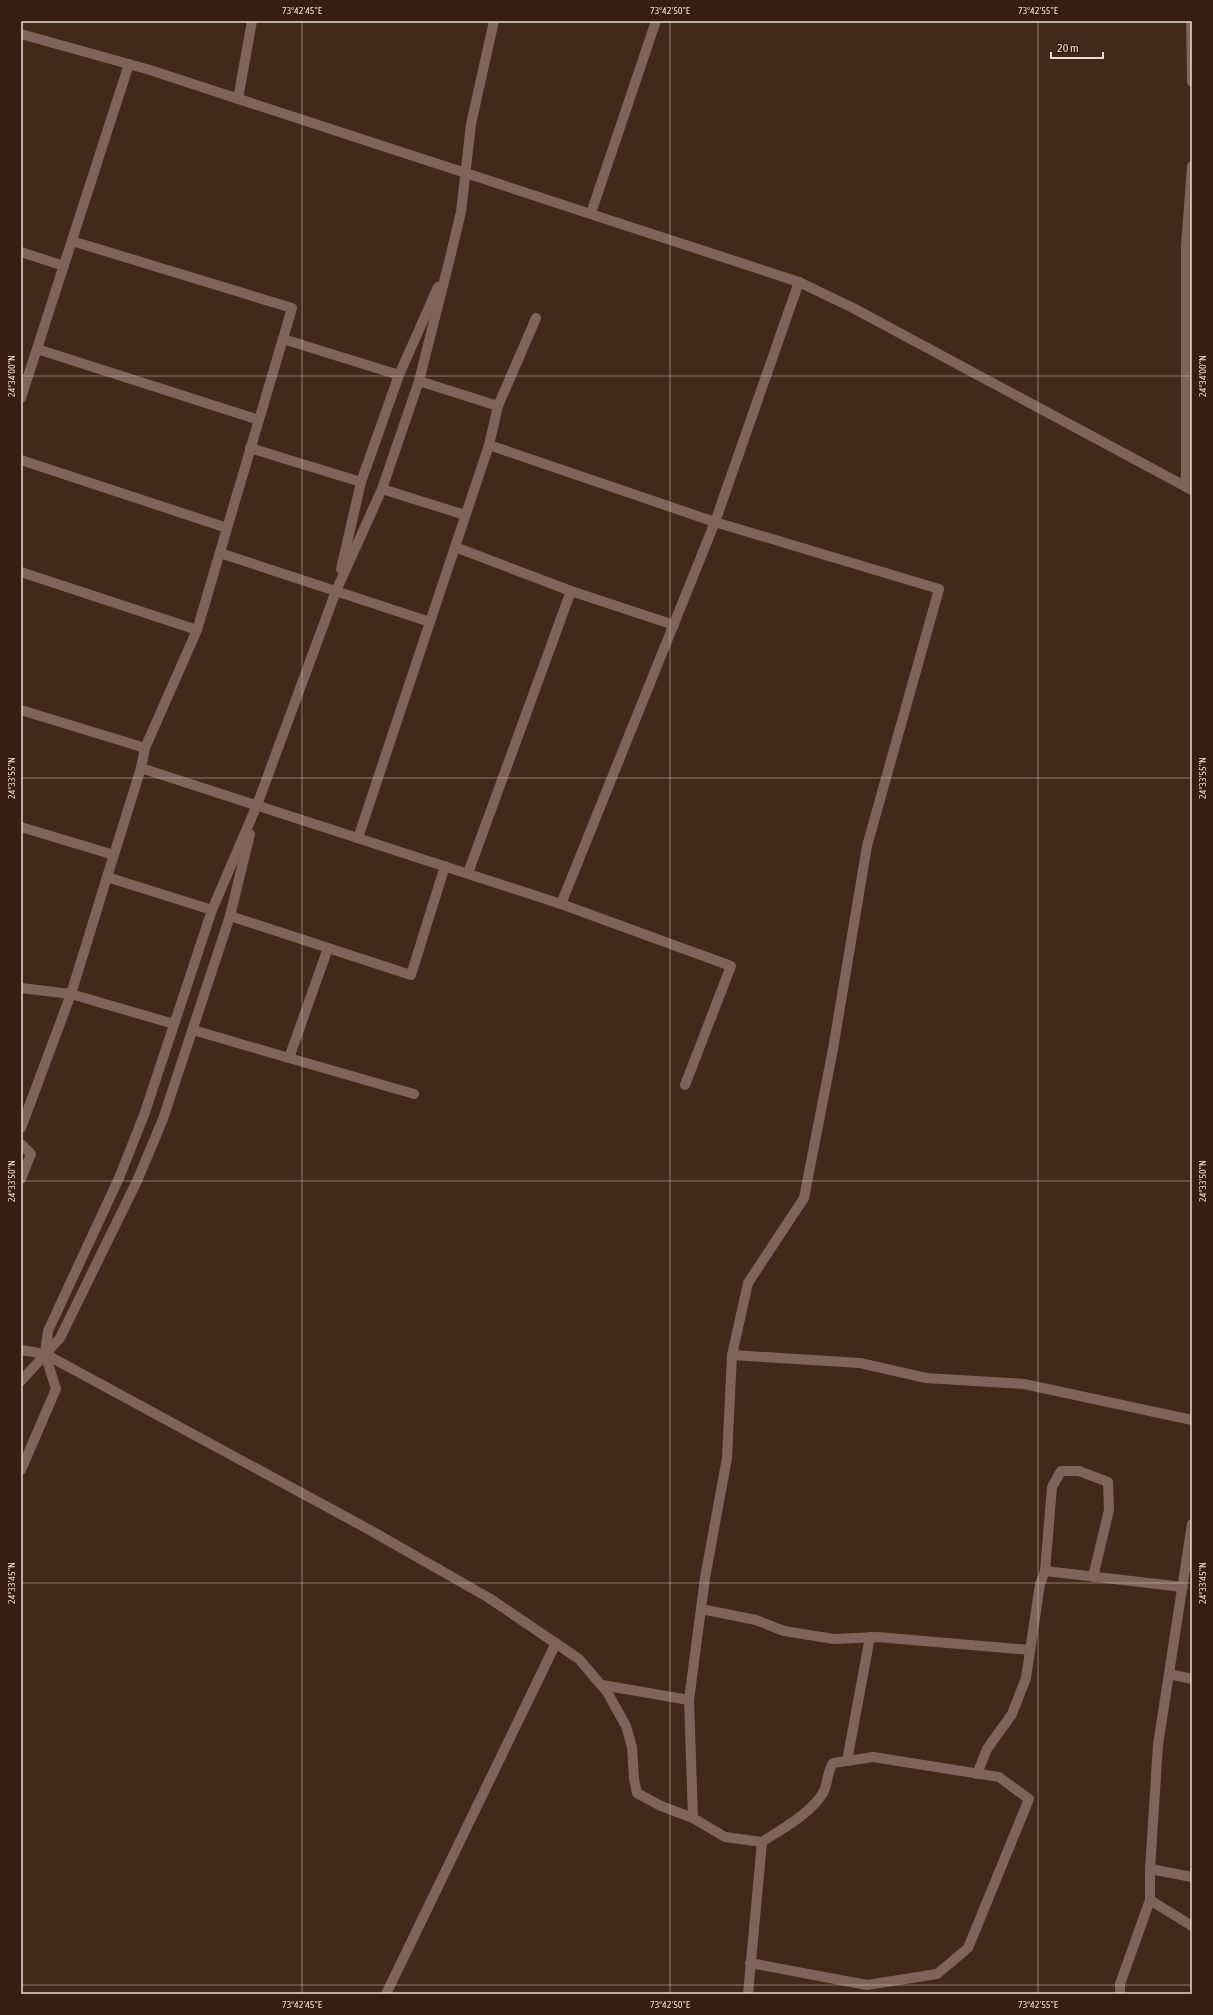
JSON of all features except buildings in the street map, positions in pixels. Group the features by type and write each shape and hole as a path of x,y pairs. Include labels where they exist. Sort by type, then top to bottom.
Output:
{"street":[{"path":"238,99 252,21"},
{"path":"21,1470 56,1389 45,1354 48,1332 119,1178 144,1115 212,910 257,805 336,591 382,489 419,381 461,212 471,124 494,21"},
{"path":"591,213 656,21"},
{"path":"1191,21 1192,82"},
{"path":"21,34 129,64 466,172 799,282 853,308 1189,489 1186,246 1192,166"},
{"path":"21,398 129,64"},
{"path":"21,1128 71,994 141,768 145,748 197,630 292,308 72,240"},
{"path":"21,252 64,266"},
{"path":"336,591 361,482 399,375 449,262"},
{"path":"561,904 715,522 799,282"},
{"path":"358,838 489,445 498,406 536,318"},
{"path":"283,339 399,375"},
{"path":"37,349 259,420"},
{"path":"419,381 498,406"},
{"path":"489,445 715,522 939,589 867,846 834,1049 804,1198 748,1282 732,1355 727,1458 701,1609 689,1700 693,1818"},
{"path":"250,448 361,482"},
{"path":"21,460 227,528"},
{"path":"382,489 465,515"},
{"path":"455,547 571,591 674,625"},
{"path":"220,553 430,622"},
{"path":"21,572 197,630"},
{"path":"468,873 571,591"},
{"path":"21,710 145,748"},
{"path":"141,768 561,904 731,966 685,1085"},
{"path":"21,1382 60,1338 137,1181 163,1119 194,1030 230,916 257,805"},
{"path":"21,827 114,855"},
{"path":"230,916 411,974 445,866"},
{"path":"107,877 212,910"},
{"path":"289,1058 328,948"},
{"path":"21,988 71,994 174,1024"},
{"path":"194,1030 414,1094"},
{"path":"21,1144 31,1154 21,1179"},
{"path":"21,1350 45,1354 368,1529 489,1598 556,1643 579,1659 602,1685 626,1726 632,1747 634,1779 637,1793 661,1806 693,1818 725,1837 762,1842 800,1817 823,1792 828,1770 833,1763 873,1757 999,1777 1029,1799 968,1948 937,1974 865,1989 750,1964"},
{"path":"732,1355 860,1363 926,1378 1024,1384 1192,1420"},
{"path":"977,1774 987,1749 1012,1714 1026,1678 1040,1584 1045,1571 1052,1487 1061,1471 1079,1471 1108,1482 1109,1510 1093,1577"},
{"path":"1120,1994 1120,1984 1150,1900 1150,1869 1158,1745 1192,1524"},
{"path":"1045,1571 1182,1587"},
{"path":"701,1609 756,1620 784,1631 834,1639 870,1637 1030,1650"},
{"path":"847,1761 870,1637"},
{"path":"386,1994 556,1643"},
{"path":"1169,1674 1192,1679"},
{"path":"602,1685 689,1700"},
{"path":"748,1994 762,1842"},
{"path":"1150,1869 1192,1877"},
{"path":"1150,1900 1192,1926"}]}
